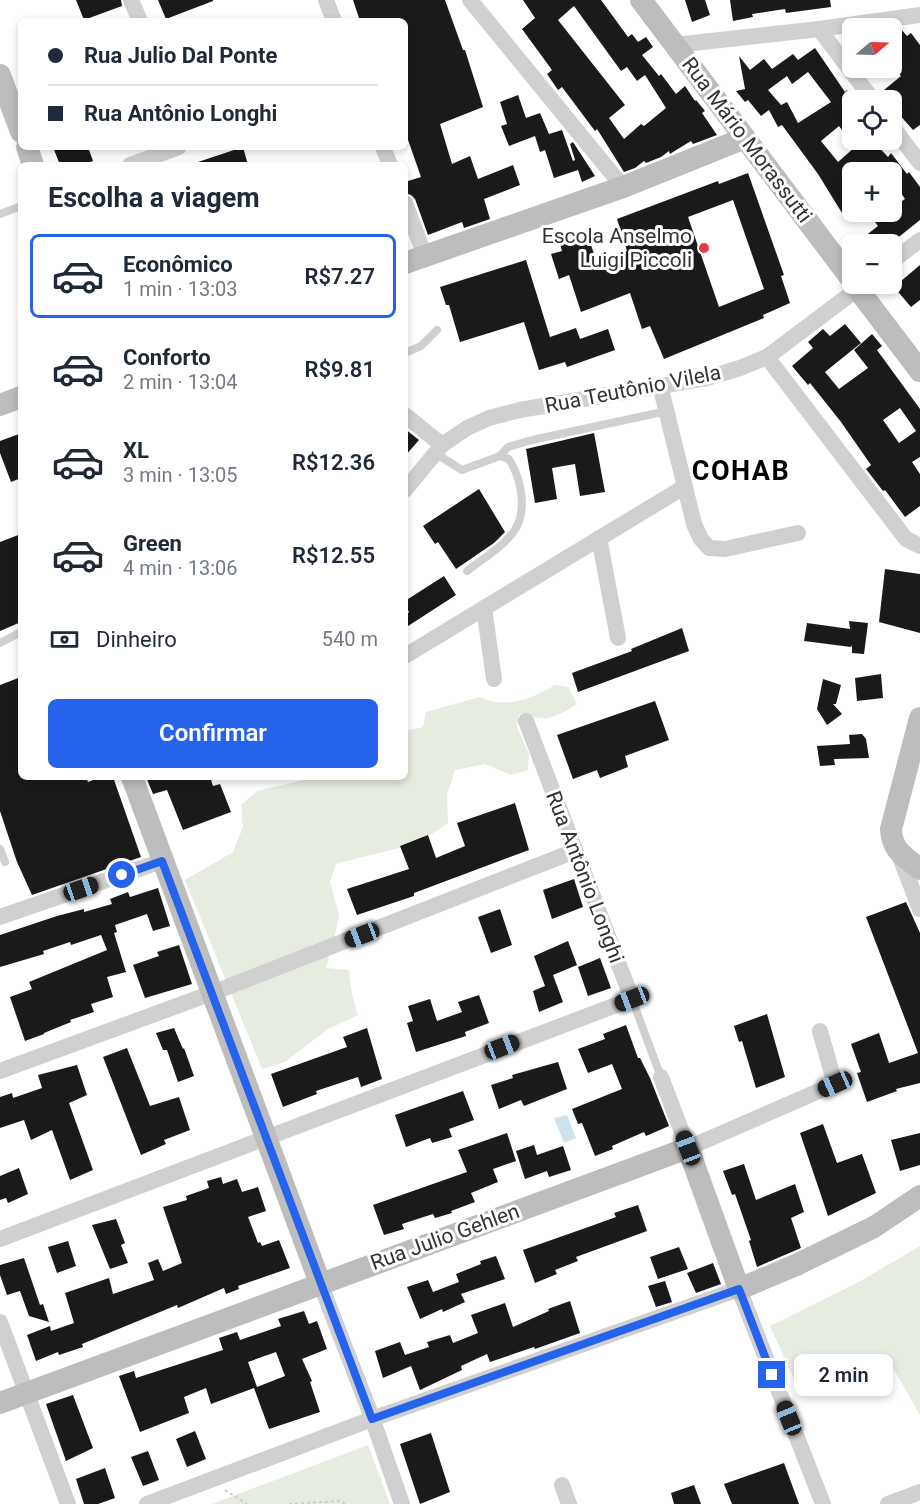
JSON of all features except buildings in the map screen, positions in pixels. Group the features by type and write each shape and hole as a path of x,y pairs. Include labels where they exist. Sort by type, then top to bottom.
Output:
{"street":[{"path":"131,0 139,18"},
{"path":"326,0 333,18"},
{"path":"470,0 622,187"},
{"name":"Rua Mário Morassutti","path":"641,0 842,264"},
{"path":"675,45 920,15"},
{"path":"819,29 865,90"},
{"path":"0,75 18,124"},
{"path":"408,220 415,260 622,187 745,138"},
{"path":"902,139 920,163"},
{"path":"138,162 171,150"},
{"path":"902,254 920,240"},
{"name":"Rua Teutônio Vilela","path":"408,486 439,449 467,429 489,418 520,410 706,378 740,368 767,357 845,294"},
{"name":"Rua Mário Morassutti","path":"864,294 920,371"},
{"path":"767,357 906,539 920,546"},
{"path":"660,385 684,487 700,539 709,548 725,549 798,533"},
{"path":"0,405 18,399"},
{"path":"408,418 439,449"},
{"path":"408,654 684,487"},
{"path":"599,538 618,638"},
{"path":"484,608 494,679"},
{"path":"920,718 891,830 891,841 920,909"},
{"name":"Rua Antônio Longhi","path":"526,721 632,999"},
{"path":"133,780 402,1504"},
{"path":"0,1071 212,993 575,851"},
{"path":"897,851 920,856"},
{"path":"897,851 920,868"},
{"path":"0,917 162,861"},
{"path":"0,1239 632,999"},
{"name":"Rua Julio Gehlen","path":"0,1403 688,1148 835,1084 820,1031"},
{"name":"Rua Antônio Longhi","path":"661,1077 739,1289 823,1504"},
{"path":"147,1504 372,1419 739,1289 873,1227 920,1196"},
{"path":"0,1322 68,1504"},
{"path":"562,1485 569,1504"},
{"path":"888,1504 920,1492"}],"lane":[{"path":"0,214 18,207"},
{"path":"408,352 421,346 437,330"},
{"path":"439,449 462,470 500,456 508,447 532,440 667,411"},
{"path":"467,571 511,536 522,512 515,469 509,459 500,456"},
{"path":"0,644 18,634"},
{"path":"0,849 5,862"},
{"name":"Rua Antônio Longhi","path":"632,999 661,1077"}],"path":[{"path":"210,1481 247,1504"},
{"path":"289,1504 341,1501 345,1504"}],"shaded area":[{"path":"555,685 568,687 577,704 549,718 519,714 517,727 529,754 528,770 511,775 485,764 455,770 447,795 448,823 408,845 336,864 330,882 339,915 326,968 349,970 358,1015 328,1029 285,1062 262,1069 185,880 233,852 243,827 241,805 257,791 303,780 408,780 408,730 423,727 426,712 480,697 489,701 509,702 538,694"},
{"path":"920,1246 920,1415 888,1359 799,1390 770,1326 857,1283"},
{"path":"368,1445 390,1504 212,1504"}],"water":[{"path":"567,1115 576,1138 564,1143 554,1118"}],"place":[{"name":"Escola Anselmo Luigi Piccoli","path":"704,248"}],"district":[{"name":"COHAB","path":"741,471"}],"route":[{"path":"122,875 162,861 372,1419 739,1289 772,1375"}]}
